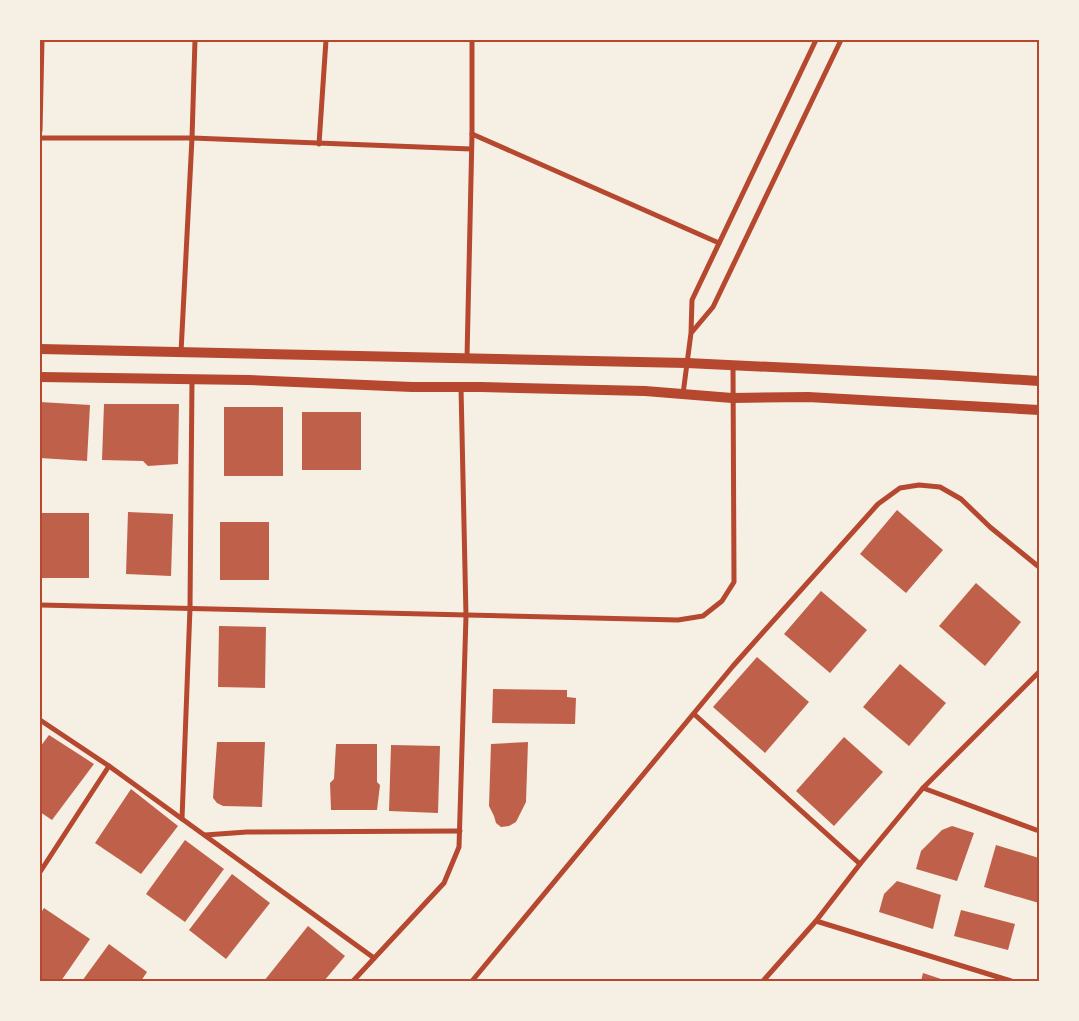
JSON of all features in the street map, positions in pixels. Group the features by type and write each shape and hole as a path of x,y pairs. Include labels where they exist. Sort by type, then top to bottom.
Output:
{"main road":[{"path":"40,349 687,363 1039,381"},
{"path":"40,377 248,380 412,387 645,391 732,398 808,398 1039,410"}],"street":[{"path":"40,131 42,40"},
{"path":"182,352 195,40"},
{"path":"319,144 326,40"},
{"path":"467,358 472,40"},
{"path":"683,394 691,333 692,300 816,40"},
{"path":"691,333 713,307 841,40"},
{"path":"472,134 719,243"},
{"path":"40,138 192,138 471,149"},
{"path":"40,604 678,620 703,616 722,601 734,582 733,366"},
{"path":"182,819 190,608 192,379"},
{"path":"353,981 444,883 459,847 466,616 461,387"},
{"path":"472,981 733,666 878,504 900,488 919,485 940,487 961,499 990,527 1039,567"},
{"path":"763,981 816,921 923,788 1039,672"},
{"path":"694,714 860,864"},
{"path":"40,720 109,766 374,958"},
{"path":"40,872 109,766"},
{"path":"923,788 1039,831"},
{"path":"204,835 247,832 460,831"},
{"path":"816,921 1011,981"}],"building":[{"path":"40,402 90,405 87,461 40,458"},
{"path":"104,404 179,404 178,464 148,466 143,461 102,460"},
{"path":"224,407 283,407 283,476 224,476"},
{"path":"302,412 361,412 361,470 302,470"},
{"path":"897,510 943,550 906,593 860,554"},
{"path":"128,512 173,514 171,576 126,574"},
{"path":"40,513 89,513 89,578 40,578"},
{"path":"220,522 269,522 269,580 220,580"},
{"path":"976,583 1021,622 985,666 939,626"},
{"path":"821,591 867,630 830,673 784,634"},
{"path":"219,626 266,627 265,688 218,687"},
{"path":"757,657 809,702 765,753 713,707"},
{"path":"900,664 946,703 909,746 863,707"},
{"path":"493,689 567,690 567,697 576,698 575,724 492,723"},
{"path":"49,735 94,764 52,820 40,812 40,747"},
{"path":"844,737 883,772 834,826 796,791"},
{"path":"217,742 265,742 262,807 223,806 213,798"},
{"path":"528,742 526,802 516,822 509,826 501,827 496,823 489,806 491,744"},
{"path":"336,744 377,744 377,782 380,785 377,810 331,810 330,783 334,779"},
{"path":"391,745 440,746 438,813 389,811"},
{"path":"131,789 178,826 141,874 95,843"},
{"path":"952,826 974,833 957,881 916,869 921,851 942,830"},
{"path":"185,840 224,869 185,922 146,894"},
{"path":"996,845 1039,858 1039,903 984,887"},
{"path":"232,874 270,903 226,959 189,930"},
{"path":"897,881 941,895 933,929 879,912 884,894"},
{"path":"44,908 90,939 61,981 40,981 40,914"},
{"path":"961,910 1015,924 1008,950 954,936"},
{"path":"308,926 345,956 324,981 264,981"},
{"path":"109,944 147,972 141,981 82,981"},
{"path":"923,973 947,981 921,981"}]}
